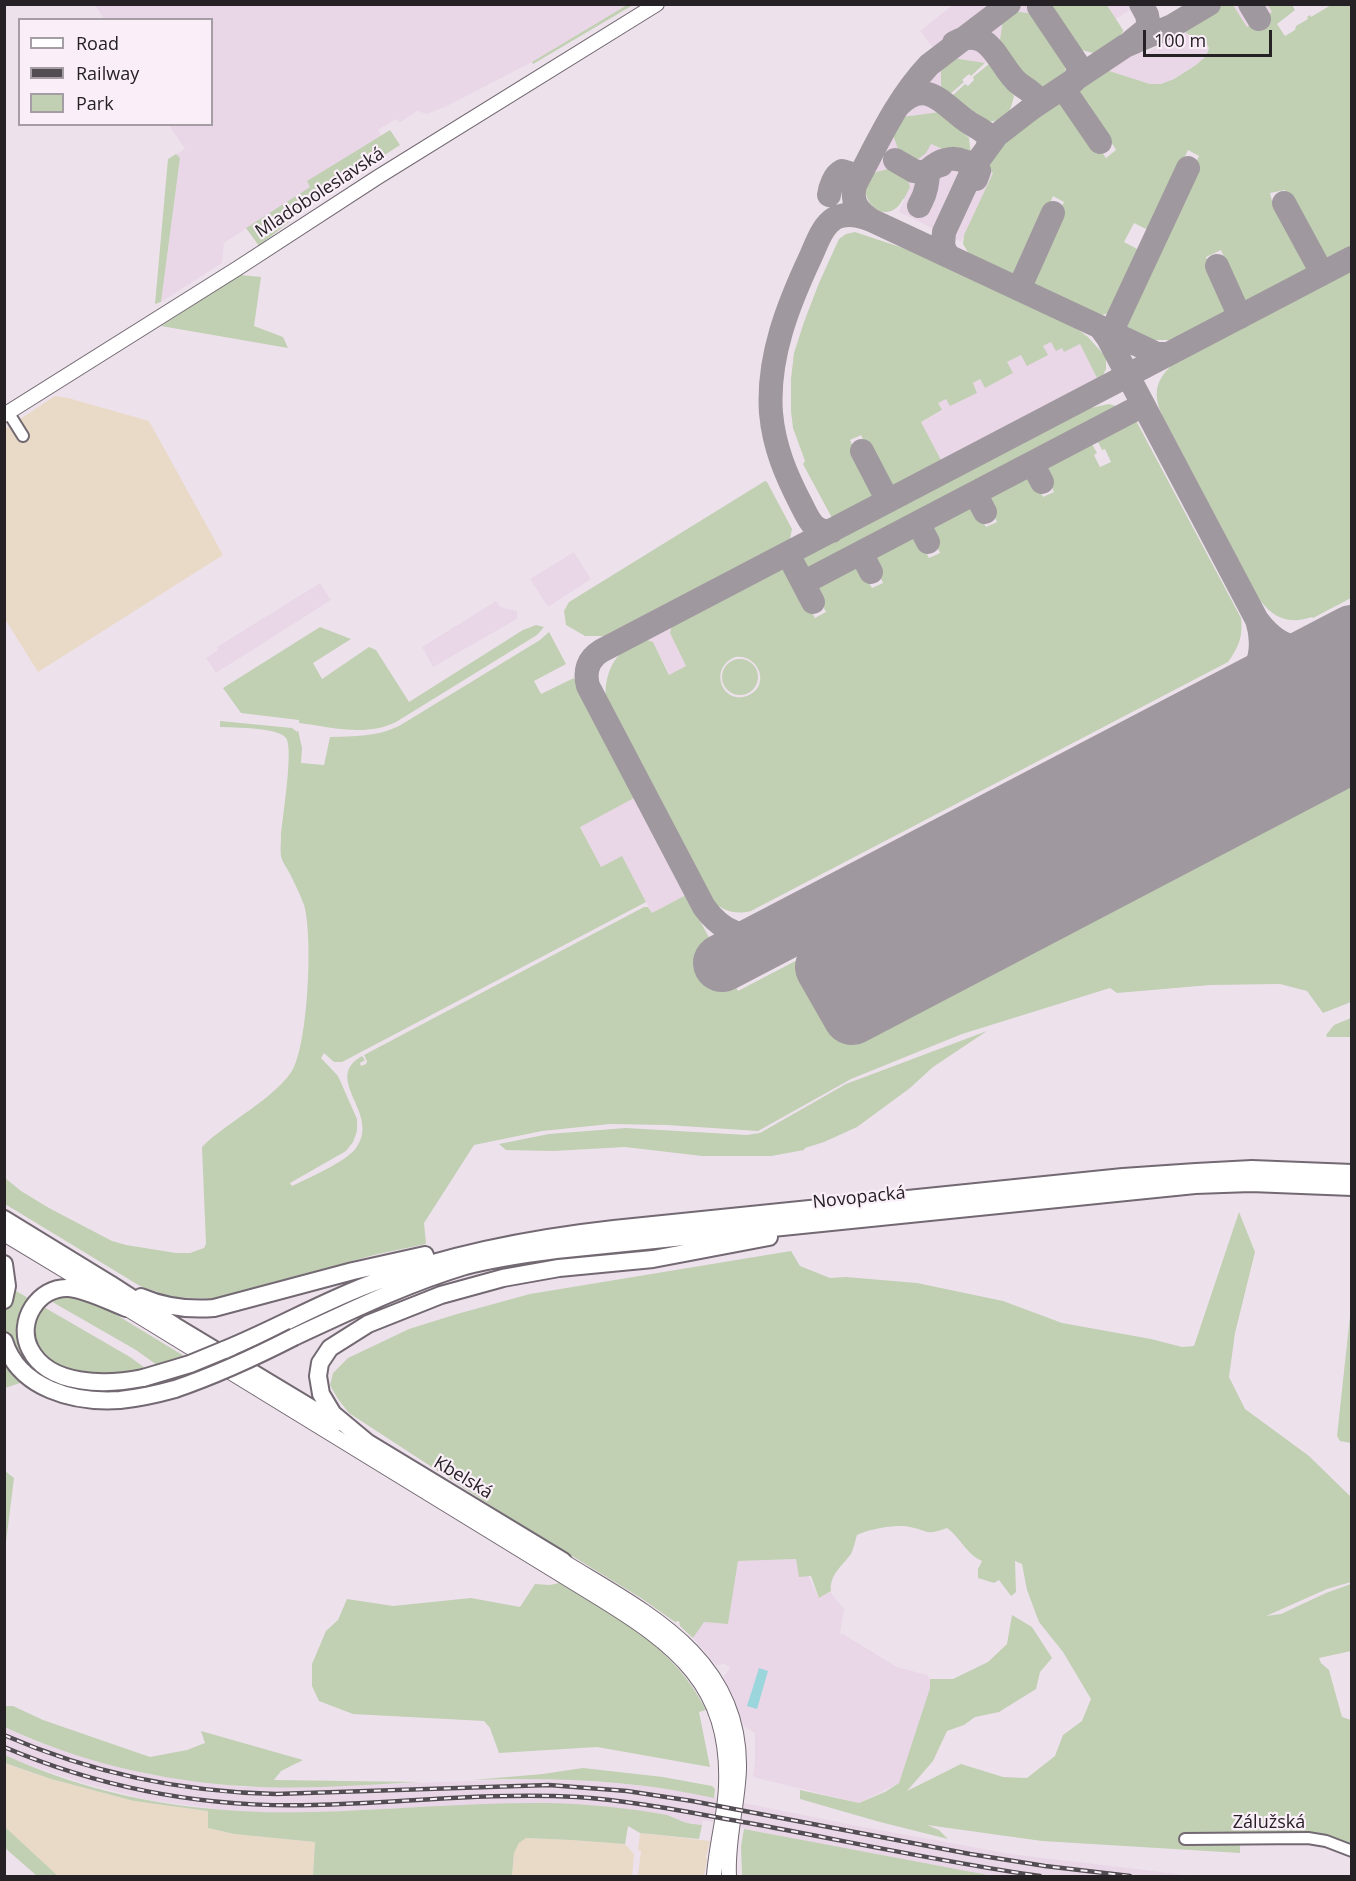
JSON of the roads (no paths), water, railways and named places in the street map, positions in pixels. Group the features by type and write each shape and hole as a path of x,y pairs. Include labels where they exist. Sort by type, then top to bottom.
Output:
{"highway":[{"name":"Novopacká","path":"532,1240 614,1229 1123,1177 1252,1169 1352,1173"},
{"name":"Novopacká","path":"4,1341 12,1358 36,1383 67,1396 121,1400 166,1391 205,1379 378,1298 440,1274 518,1255 611,1243 1195,1185 1251,1183 1352,1187"},
{"path":"369,1444 329,1408 319,1388 319,1369 326,1353 334,1344 392,1313 451,1292 527,1273 664,1257 876,1216"},
{"name":"Kbelská","path":"4,1219 175,1326 563,1561"},
{"path":"110,1284 166,1305 204,1309 239,1302 353,1271 471,1245 532,1240"},
{"path":"126,1308 78,1290 63,1289 50,1292 37,1302 28,1318 26,1336 29,1349 44,1365 61,1374 81,1380 106,1383 143,1378 190,1364 247,1341 377,1281 488,1248 532,1240"},
{"path":"4,1300 7,1286 5,1264"}],"main road":[{"name":"Mladoboleslavská","path":"6,413 229,274 378,177 657,4"},
{"name":"Kbelská","path":"4,1234 631,1618 670,1647 685,1662 701,1684 715,1711 723,1739 726,1788 714,1876"},
{"name":"Kbelská","path":"563,1561 640,1609 678,1637 703,1663 721,1692 734,1724 739,1752 737,1788 729,1844 729,1876"}],"street":[{"path":"6,413 22,436"},
{"name":"Zálužská","path":"1185,1839 1308,1838 1326,1840 1352,1851"}],"water":[{"path":"759,1668 768,1671 757,1709 747,1706"}],"railway":[{"path":"4,1735 103,1770 206,1789 276,1794 549,1785 627,1791 692,1801 970,1854 1130,1876"},
{"path":"4,1747 41,1762 117,1785 195,1799 273,1805 511,1796 599,1799 685,1811 930,1858 1040,1876"}]}
